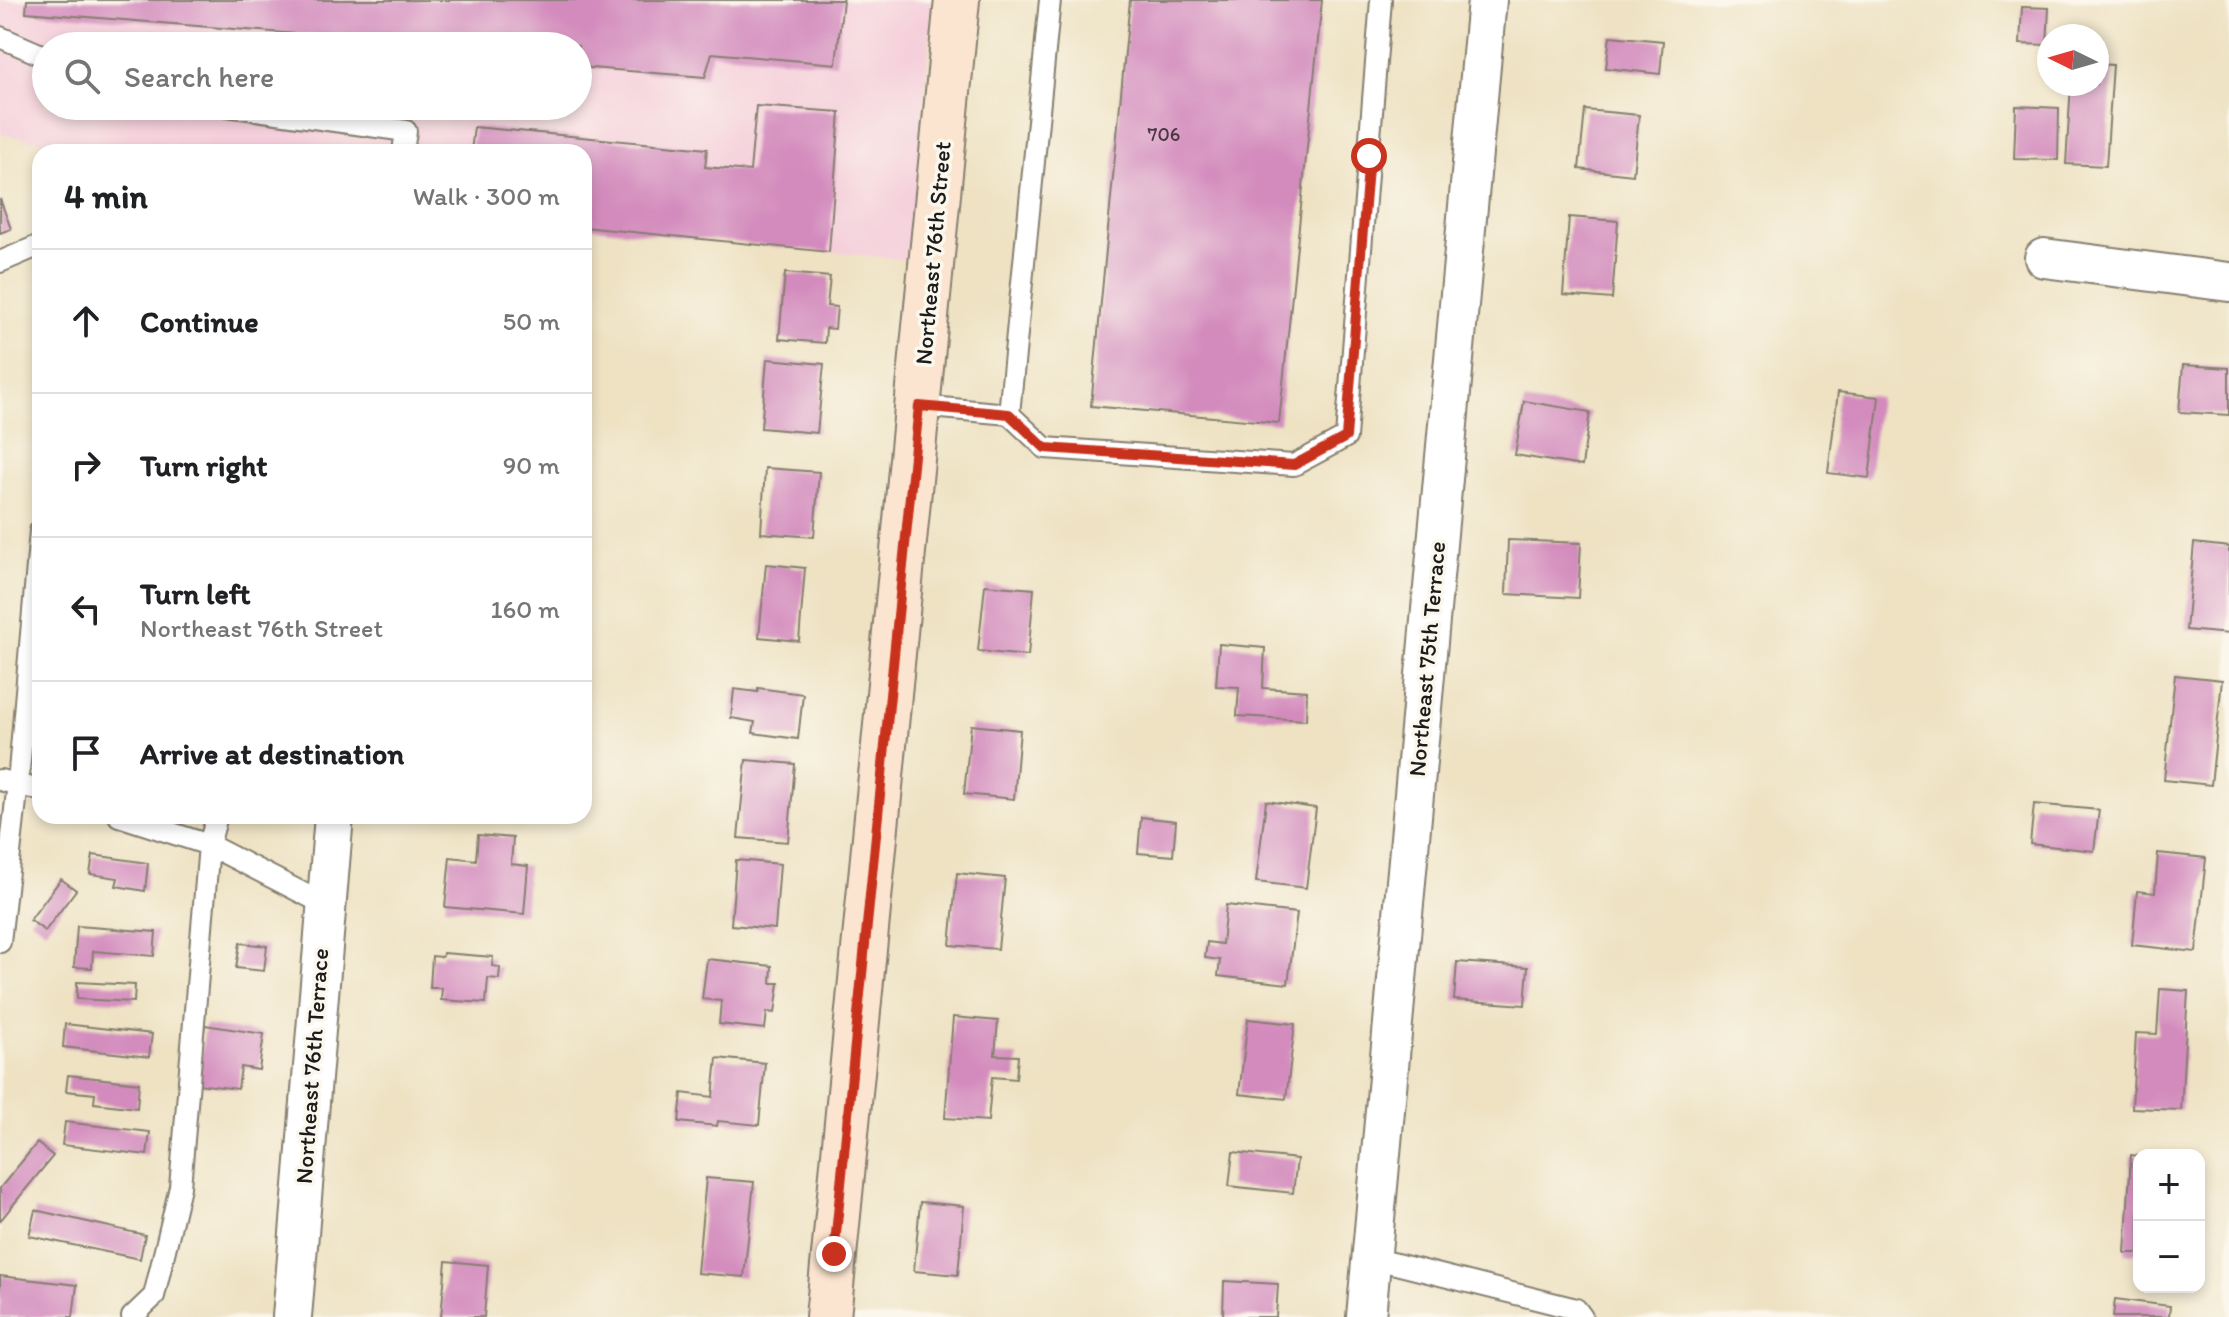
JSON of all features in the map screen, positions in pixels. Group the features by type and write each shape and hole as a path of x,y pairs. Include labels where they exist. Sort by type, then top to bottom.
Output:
{"street":[{"name":"Northeast 76th Street","path":"828,1317 957,0"},
{"name":"Northeast 75th Terrace","path":"1366,1317 1487,0"},
{"path":"2044,258 2229,282"},
{"name":"Northeast 76th Terrace","path":"292,1317 324,904 333,824"}],"lane":[{"path":"1009,414 1050,0"},
{"path":"919,406 1009,414 1045,448 1294,465 1346,437 1381,0"},
{"path":"0,37 32,51"},
{"path":"327,120 406,131 404,144"},
{"path":"0,262 32,248"},
{"path":"0,942 9,782 32,596"},
{"path":"9,782 32,788"},
{"path":"144,824 209,845 324,904"},
{"path":"132,1317 154,1296 180,1187 209,845 215,824"},
{"path":"1372,1258 1576,1309 1582,1317"}],"shaded area":[{"path":"0,0 933,0 910,260 592,228 592,144 55,144 0,134"}],"building":[{"path":"27,0 843,0 836,64 712,53 705,77 592,68 592,32 271,32 26,12"},
{"path":"1130,0 1322,0 1279,423 1091,406"},
{"path":"2022,7 2049,8 2048,24 2037,24 2037,45 2020,44"},
{"path":"1610,36 1663,41 1660,74 1606,68"},
{"path":"2109,65 2113,65 2106,166 2066,164 2070,96 2109,96"},
{"path":"756,106 840,112 829,252 592,228 592,144 472,144 474,127 707,149 705,167 750,171"},
{"path":"2016,106 2059,108 2058,160 2014,159"},
{"path":"1585,110 1639,115 1633,175 1579,169"},
{"path":"0,199 11,229 0,233"},
{"path":"1569,217 1618,221 1612,299 1563,295"},
{"path":"785,273 830,277 827,306 837,307 835,329 826,328 825,343 779,339"},
{"path":"767,359 824,364 817,433 761,428"},
{"path":"2183,365 2229,368 2229,415 2179,412"},
{"path":"1838,392 1879,397 1869,478 1828,473"},
{"path":"1524,401 1590,412 1582,466 1515,455"},
{"path":"765,468 819,472 814,537 761,533"},
{"path":"1508,540 1581,543 1578,598 1506,594"},
{"path":"2194,543 2229,547 2229,634 2186,630"},
{"path":"766,564 805,568 799,641 759,637"},
{"path":"985,585 1034,589 1028,656 978,651"},
{"path":"1219,644 1265,648 1263,688 1307,691 1306,720 1237,716 1239,687 1216,686"},
{"path":"2175,675 2222,680 2211,785 2164,780"},
{"path":"758,688 803,694 798,739 753,733 755,722 731,718 734,689 758,692"},
{"path":"971,725 1020,730 1014,799 964,794"},
{"path":"746,760 795,764 788,842 738,838"},
{"path":"1266,801 1316,808 1306,888 1256,882"},
{"path":"2034,804 2099,810 2094,851 2030,844"},
{"path":"1141,817 1176,821 1173,856 1138,853"},
{"path":"478,835 513,838 511,864 528,866 524,914 445,907 450,857 476,860"},
{"path":"2158,853 2206,858 2196,952 2132,945 2137,891 2155,893"},
{"path":"93,855 148,863 145,891 116,886 118,878 90,874"},
{"path":"736,860 780,864 775,929 731,925"},
{"path":"957,873 1005,878 998,949 950,945"},
{"path":"61,879 76,890 45,931 30,920"},
{"path":"1226,905 1297,913 1288,984 1218,976 1220,960 1205,958 1207,942 1222,944"},
{"path":"77,926 156,932 154,956 93,951 92,968 74,967"},
{"path":"240,943 267,946 264,971 236,968"},
{"path":"443,953 493,957 492,966 500,967 499,979 488,978 486,1003 441,1000 442,988 430,988 432,956 442,957"},
{"path":"707,959 772,966 771,983 779,983 775,1013 767,1012 765,1029 719,1024 721,1001 702,999"},
{"path":"1457,962 1528,967 1525,1005 1454,1000"},
{"path":"77,982 135,985 134,1002 77,999"},
{"path":"2160,989 2188,991 2181,1110 2132,1108 2136,1033 2157,1034"},
{"path":"953,1017 998,1021 995,1055 1018,1056 1016,1079 992,1077 988,1121 945,1118"},
{"path":"1248,1019 1295,1024 1286,1099 1239,1094"},
{"path":"65,1024 152,1034 149,1057 63,1047"},
{"path":"205,1025 264,1034 259,1070 241,1067 238,1089 197,1084"},
{"path":"717,1058 765,1063 759,1125 718,1121 717,1126 679,1122 682,1093 713,1097"},
{"path":"68,1075 139,1083 137,1108 94,1103 95,1094 66,1091"},
{"path":"65,1122 150,1132 147,1155 62,1145"},
{"path":"37,1143 53,1156 0,1221 0,1188"},
{"path":"1233,1152 1297,1159 1293,1193 1229,1186"},
{"path":"2131,1155 2133,1253 2125,1253"},
{"path":"706,1178 754,1182 744,1277 697,1273"},
{"path":"920,1202 964,1206 958,1275 914,1271"},
{"path":"35,1210 145,1235 140,1259 29,1236"},
{"path":"446,1261 488,1265 484,1317 441,1317"},
{"path":"0,1276 77,1285 73,1317 0,1317"},
{"path":"1224,1281 1278,1284 1276,1317 1223,1317"},
{"path":"2115,1299 2170,1306 2169,1317 2113,1317"}],"route":[{"path":"834,1254 919,406 1009,414 1045,448 1294,465 1346,437 1369,156"}]}
